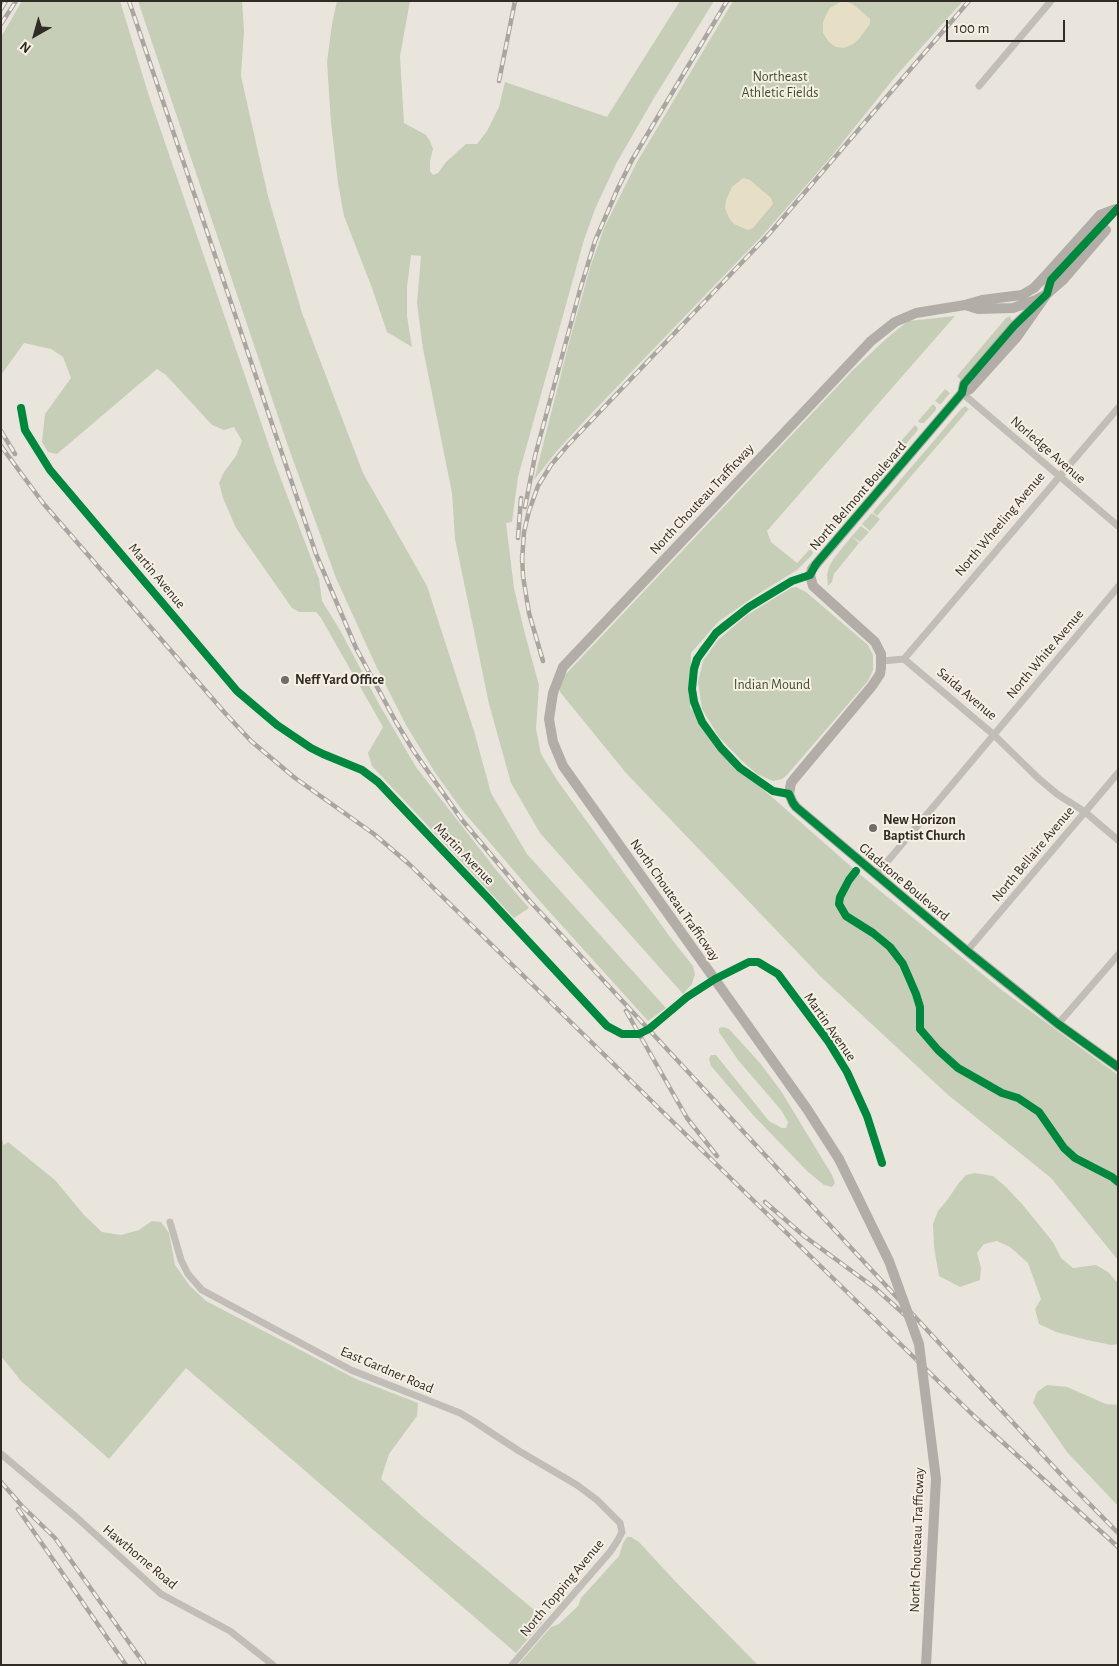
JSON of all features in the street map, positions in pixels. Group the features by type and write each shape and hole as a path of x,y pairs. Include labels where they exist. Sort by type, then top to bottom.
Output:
{"main road":[{"name":"North Belmont Boulevard","path":"810,575 816,564 962,393 964,384 1018,329 1047,294 1063,280 1108,227 1117,209"},
{"name":"North Chouteau Trafficway","path":"926,1665 936,1479 919,1344 889,1260 839,1159 807,1108 564,766 553,742 549,719 553,693 563,667 871,341 895,322 916,313 966,305 982,300 1022,295 1034,288 1100,215 1117,209"},
{"name":"North Chouteau Trafficway","path":"966,305 978,309 1021,305 1047,294"},
{"path":"998,308 1012,315 1018,329"},
{"path":"789,794 791,783 794,779 876,680 882,661 875,642 816,591 810,575"},
{"name":"Gladstone Boulevard","path":"789,794 796,807 966,951 1058,1024 1118,1067"}],"street":[{"path":"979,86 1051,1"},
{"name":"Norledge Avenue","path":"962,393 1118,526"},
{"name":"Martin Avenue","path":"21,408 25,430 50,470 237,691 277,725 310,748 362,770 378,782 607,1026 622,1034 639,1034 644,1032 688,997 715,979 749,962 758,962 778,974 828,1041 847,1072 867,1116 882,1163"},
{"name":"North Wheeling Avenue","path":"904,659 1118,408"},
{"path":"789,794 773,791 734,761 708,730 697,711 692,689 694,669 702,650 716,633 749,607 792,581 810,575"},
{"name":"North White Avenue","path":"876,875 1118,587"},
{"path":"882,661 904,659"},
{"name":"Saida Avenue","path":"904,659 994,734 1057,794 1085,812 1118,840"},
{"name":"North Bellaire Avenue","path":"966,951 1118,773"},
{"path":"1058,1024 1118,954"},
{"name":"East Gardner Road","path":"170,1222 181,1260 188,1274 202,1290 351,1370 460,1413 577,1485 597,1500 620,1523"},
{"name":"Hawthorne Road","path":"1,1454 161,1594 230,1631 273,1665"},
{"name":"North Topping Avenue","path":"512,1665 610,1552 622,1532 620,1523"}],"green space":[{"path":"22,1 120,1 149,96 276,466 319,579 322,601 416,767 497,871 529,908 514,918 372,766 368,753 383,727 321,618 316,612 299,612 292,608 236,528 223,498 219,483 224,472 236,456 242,441 234,427 224,430 212,425 166,375 157,369 57,454 48,452 42,442 45,414 71,378 63,357 51,349 24,343 1,375 1,37"},
{"path":"138,1 242,1 244,31 241,76 268,196 302,313 363,473 427,586 474,731 491,793 527,854 666,1008 648,1021 538,899 462,810 434,771 406,725 376,666 336,578 289,449"},
{"path":"337,1 410,1 400,56 404,123 426,135 430,141 433,149 430,171 433,175 438,173 446,162 466,144 477,144 487,131 499,107 505,82 607,117 680,1 714,1 616,164 595,209 584,240 518,477 512,522 506,523 514,588 539,685 536,729 541,754 557,780 693,966 695,974 692,984 683,994 540,833 511,783 489,704 455,539 452,493 423,349 417,303 421,256 411,255 407,287 407,316 412,347 387,332 344,216 331,123 327,62"},
{"name":"Northeast Athletic Fields","path":"733,1 963,1 895,77 830,158 763,235 589,416 556,452 534,480 570,339 590,268 604,228 637,162"},
{"path":"955,316 767,531 771,542 797,563 810,549 813,552 812,555 797,570 718,622 691,653 690,707 723,754 863,877 1003,991 1118,1075 1118,1260 1051,1178 947,1094 821,977 626,773 560,692 560,685 564,676 853,370 908,321"},
{"path":"1010,316 1012,321 961,380 957,376 1006,318"},
{"path":"945,389 950,393 939,404 935,401"},
{"path":"933,404 936,410 924,423 920,423 918,421"},
{"path":"965,406 969,409 877,516 873,512"},
{"path":"915,425 918,428 917,431 906,444 902,444 900,442"},
{"path":"879,467 882,472 871,486 867,486 865,484"},
{"path":"862,487 865,491 864,494 853,507 847,505"},
{"path":"845,507 848,511 847,514 836,527 832,527 830,525"},
{"path":"872,513 880,519 870,531 862,524"},
{"path":"861,526 869,532 860,542 852,536"},
{"path":"827,528 830,534 818,548 812,546"},
{"path":"852,536 859,543 834,574 832,582 828,586 827,575 829,567"},
{"name":"Indian Mound","path":"796,587 806,592 868,645 873,655 873,670 868,681 787,775 782,779 773,781 757,774 719,737 702,709 698,682 703,661 717,641 747,615 791,588"},
{"path":"719,1028 729,1029 760,1063 781,1091 832,1175 835,1183 832,1187 824,1185 807,1171 753,1115 711,1066 709,1059 711,1055 716,1055 769,1121 782,1128 786,1128 788,1122 781,1110 738,1060 719,1032"},
{"path":"1,1137 4,1145 8,1142 55,1180 84,1215 102,1232 121,1235 139,1230 152,1221 161,1222 169,1233 175,1265 190,1286 206,1301 356,1379 418,1403 417,1416 389,1454 381,1479 545,1619 516,1653 186,1368 109,1459 21,1381 1,1356"},
{"path":"975,1173 993,1176 1006,1187 1053,1242 1061,1258 1073,1268 1096,1265 1108,1272 1118,1283 1118,1344 1111,1345 1087,1340 1056,1332 1039,1324 1035,1309 1041,1299 1028,1263 1010,1247 997,1241 984,1244 977,1253 981,1268 980,1280 960,1287 939,1276 934,1247 933,1224 938,1211 958,1184 966,1175"},
{"path":"1047,1385 1067,1387 1106,1404 1118,1405 1118,1506 1067,1452 1033,1403 1037,1392"},
{"path":"627,1537 631,1537 639,1542 758,1665 518,1665 551,1627 559,1624 578,1606 581,1598 619,1556"}],"sand":[{"path":"842,1 854,5 870,19 870,24 859,39 844,48 836,47 829,42 823,33 823,22 830,8"},
{"path":"743,178 750,180 771,198 773,204 753,228 748,230 734,224 725,208 726,200 732,187"}],"railway":[{"path":"1,9 6,1"},
{"path":"1,24 16,1"},
{"path":"129,1 316,554 356,648 413,750 462,820 527,898 1067,1481 1118,1533"},
{"path":"499,81 515,1"},
{"path":"525,507 535,456 595,241 632,160 727,1"},
{"path":"522,561 524,532 529,511 538,486 551,465 769,234 969,1"},
{"path":"1,431 15,454"},
{"path":"1,446 43,503 251,741 295,778 374,834 409,864 975,1417 1118,1547"},
{"path":"518,538 521,498"},
{"path":"522,555 523,576 529,613 543,661"},
{"path":"626,1011 687,1118 717,1156"},
{"path":"765,1202 804,1236 875,1288 905,1315"},
{"path":"1,1482 22,1506 55,1538 145,1665"},
{"path":"18,1509 126,1665"}],"cycle path":[{"path":"1118,208 1051,280 1047,294 1014,326 964,384 962,393 816,564 810,575 792,581 749,607 716,633 697,659 692,689 694,702 702,722 721,748 740,768 773,791 789,794 796,807 967,951 1058,1024 1118,1067"},
{"path":"21,408 25,430 50,470 237,691 277,725 311,748 362,770 378,782 607,1026 622,1034 639,1034 649,1029 687,997 715,979 749,962 758,962 778,974 828,1041 847,1072 867,1116 882,1163"},
{"path":"856,871 840,897 839,904 846,916 873,933 890,947 903,964 920,1007 920,1029 938,1050 958,1068 1002,1093 1018,1098 1039,1112 1064,1148 1075,1158 1118,1182"}],"place":[{"name":"Neff Yard Office","path":"285,680"},
{"name":"New Horizon Baptist Church","path":"873,828"}]}
